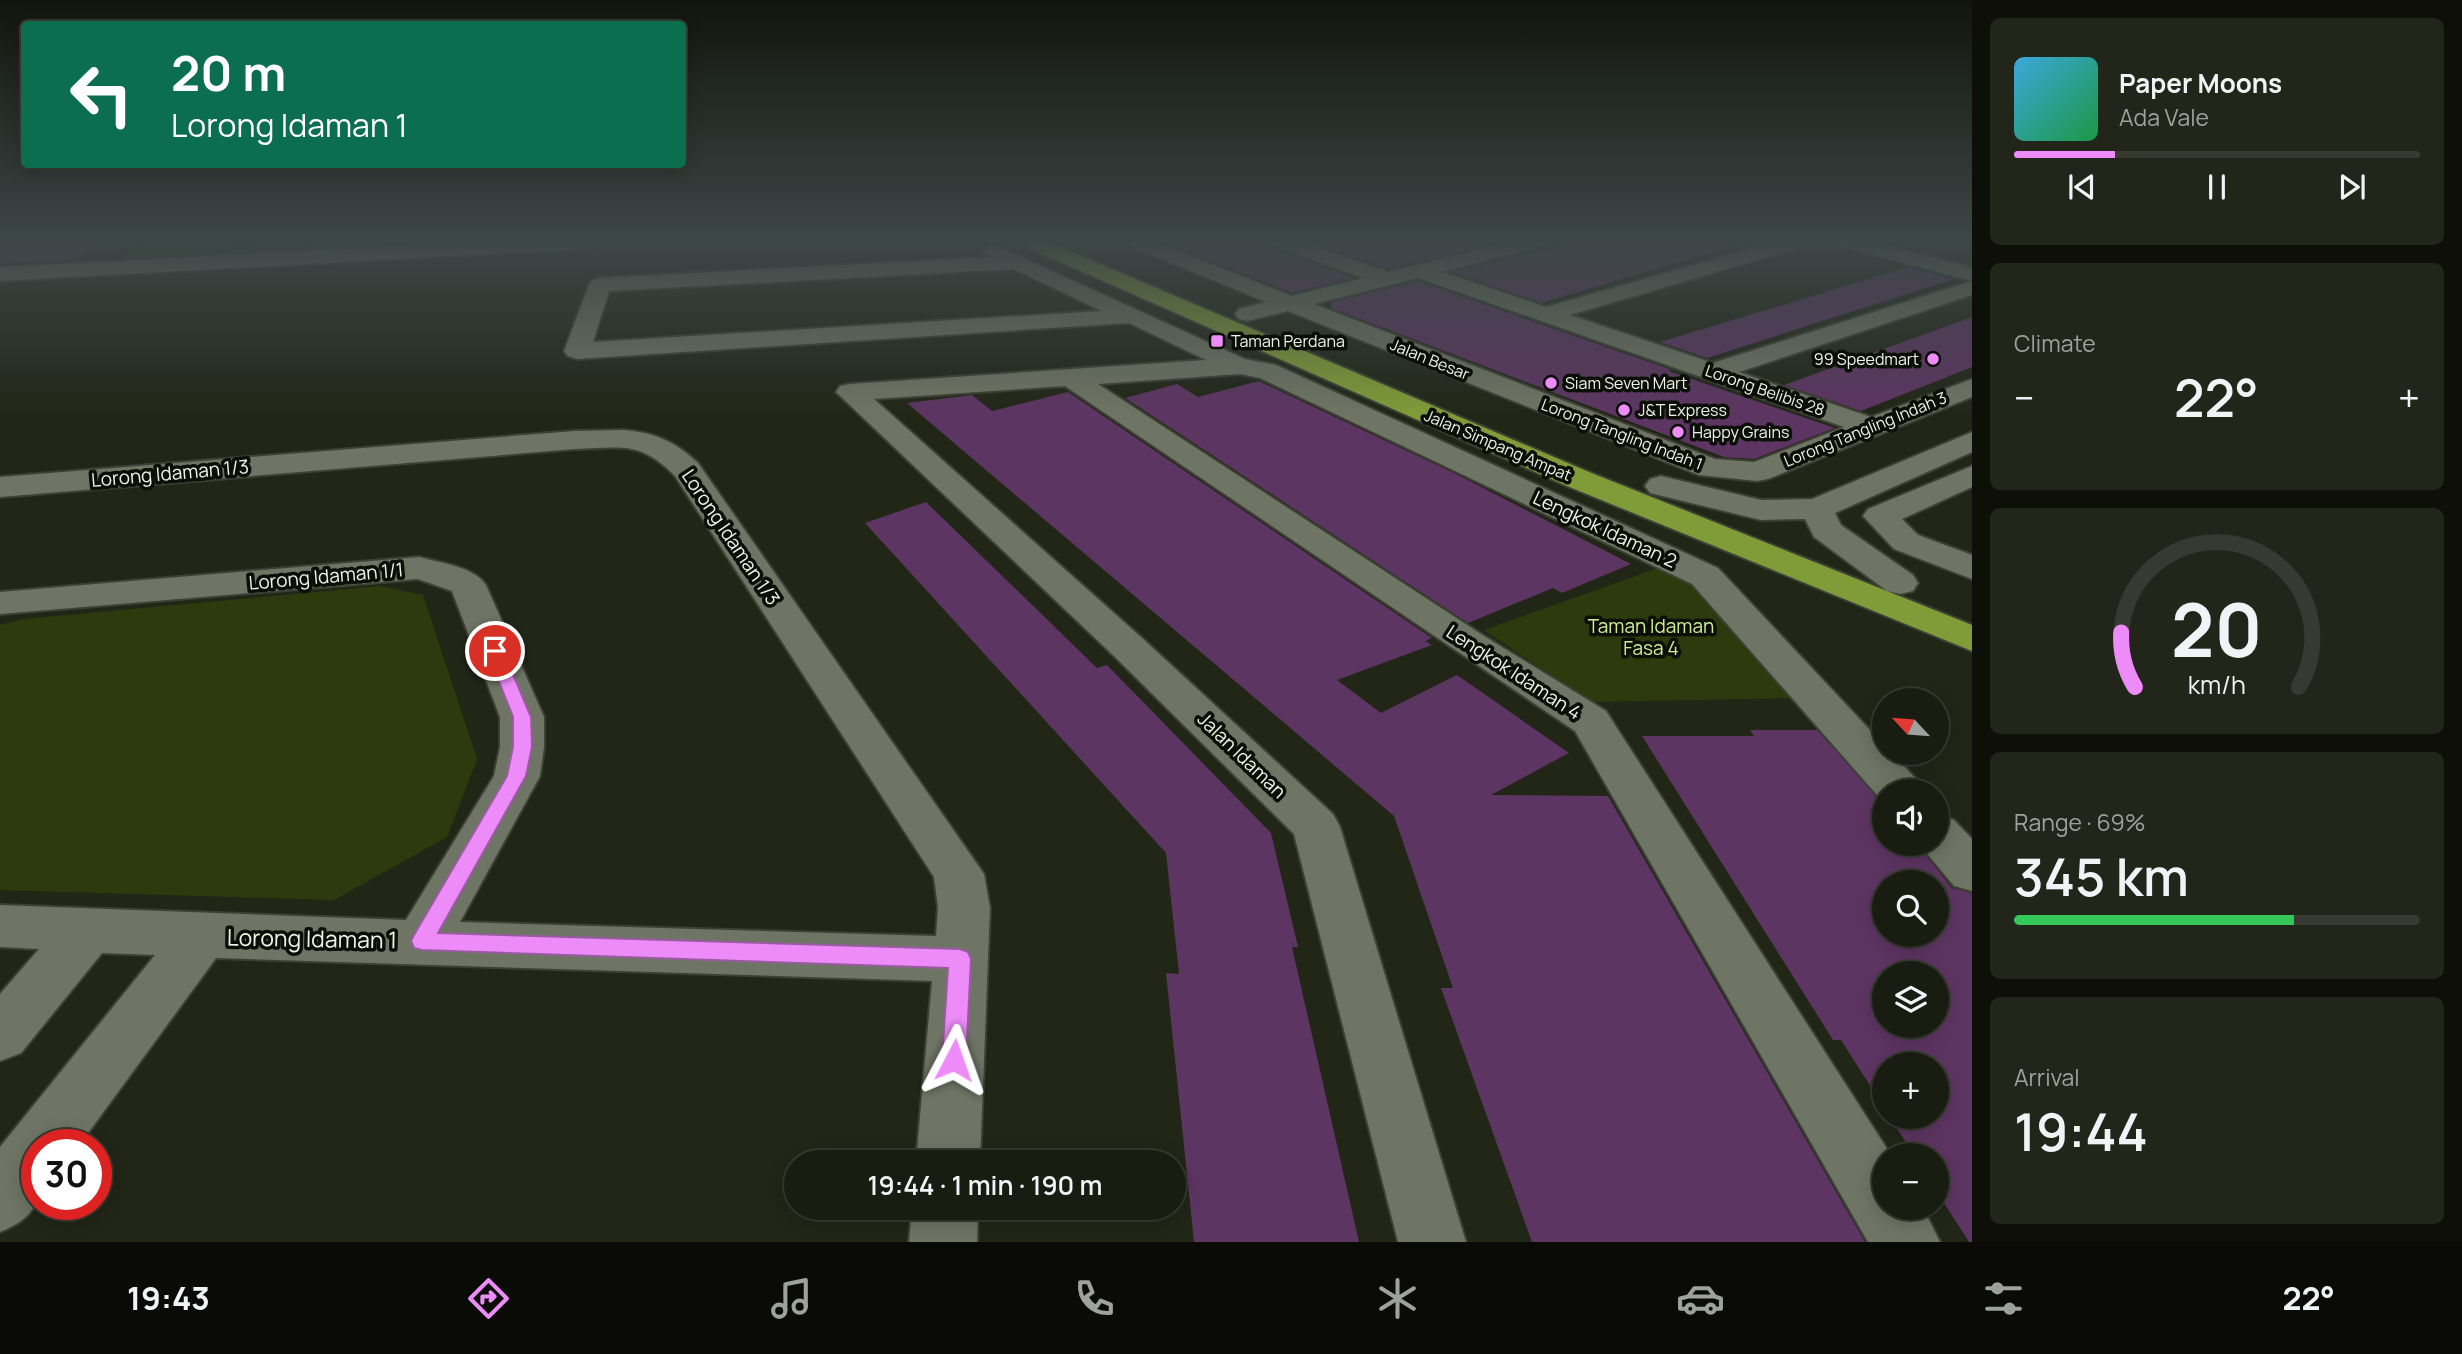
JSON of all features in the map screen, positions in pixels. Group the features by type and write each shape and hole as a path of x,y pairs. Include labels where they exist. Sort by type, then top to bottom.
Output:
{"highway":[{"name":"Jalan Simpang Ampat","path":"1179,299 1577,479 1972,639"},
{"name":"Jalan Simpang Ampat","path":"1206,299 1972,611"}],"street":[{"path":"595,299 578,351 1133,316"},
{"path":"1103,299 1240,366"},
{"name":"Jalan Besar","path":"1282,299 1490,384"},
{"path":"1247,314 1308,299"},
{"name":"Lorong Belibis 28","path":"1502,299 1872,427"},
{"path":"1546,314 1599,299"},
{"path":"1713,372 1938,299"},
{"path":"1070,377 1240,366"},
{"name":"Lengkok Idaman 2","path":"1240,366 1267,371 1704,576 1889,779"},
{"name":"Jalan Idaman","path":"1070,377 850,391 1128,647 1317,827 1433,1242"},
{"name":"Lengkok Idaman 4","path":"1070,377 1470,644 1591,721 1872,1186"},
{"name":"Lorong Tangling Indah 1","path":"1490,384 1710,468 1757,472"},
{"name":"Lorong Tangling Indah 3","path":"1757,472 1972,387"},
{"name":"Lorong Idaman 1/3","path":"0,487 575,440 647,440 670,451 694,482 958,874 964,908 948,1150"},
{"path":"1661,486 1761,510 1817,509 1972,441"},
{"path":"1972,474 1880,516 1906,542 1972,568"},
{"path":"1817,509 1826,530 1900,583"},
{"name":"Lorong Idaman 1/1","path":"0,603 419,568 468,585 522,717 522,747 517,776 422,941"},
{"path":"1949,846 1972,872"},
{"name":"Lorong Idaman 1","path":"0,926 202,936 960,959"},
{"path":"0,1035 88,932"},
{"path":"54,1129 202,936"},
{"path":"0,1199 21,1172"},
{"path":"943,1242 944,1220"},
{"name":"Lengkok Idaman 4","path":"1893,1220 1906,1242"}],"green space":[{"name":"Taman Idaman Fasa 4","path":"1672,563 1790,698 1590,702 1484,630"},
{"path":"381,586 423,595 477,759 447,837 334,900 0,890 0,625 24,619"}],"building":[{"path":"1344,299 1469,299 1835,428 1754,459 1724,457 1331,308 1331,302"},
{"path":"1529,299 1555,299 1541,303"},
{"path":"1803,299 1892,299 1707,358 1660,342"},
{"path":"1972,317 1972,367 1861,411 1784,385"},
{"path":"1259,381 1460,476 1631,564 1562,593 1553,588 1468,623 1125,398 1177,384 1198,397"},
{"path":"1068,392 1432,638 1425,641 1432,645 1337,680 1381,713 1457,675 1569,753 1491,795 1608,796 1865,1242 1532,1242 1441,988 1453,988 1394,816 907,403 972,395 992,411"},
{"path":"926,502 1097,668 1107,665 1271,833 1298,947 1292,947 1359,1242 1194,1242 1166,973 1179,974 1166,853 865,523"},
{"path":"1750,730 1817,730 1872,791 1872,856 1927,856 1938,870 1872,870 1872,947 1949,947 1949,884 1952,888 1972,893 1972,1242 1969,1242 1949,1211 1949,1143 1906,1143 1897,1129 1949,1129 1949,1052 1872,1052 1872,1089 1841,1040 1833,1040 1642,736 1754,736"}],"place":[{"name":"Taman Perdana","path":"1217,341"},
{"name":"99 Speedmart","path":"1933,359"},
{"name":"Siam Seven Mart","path":"1551,383"},
{"name":"J&T Express","path":"1624,410"},
{"name":"Happy Grains","path":"1678,432"}],"route":[{"path":"495,651 522,717 522,747 517,776 422,941 960,959 954,1060"}]}
